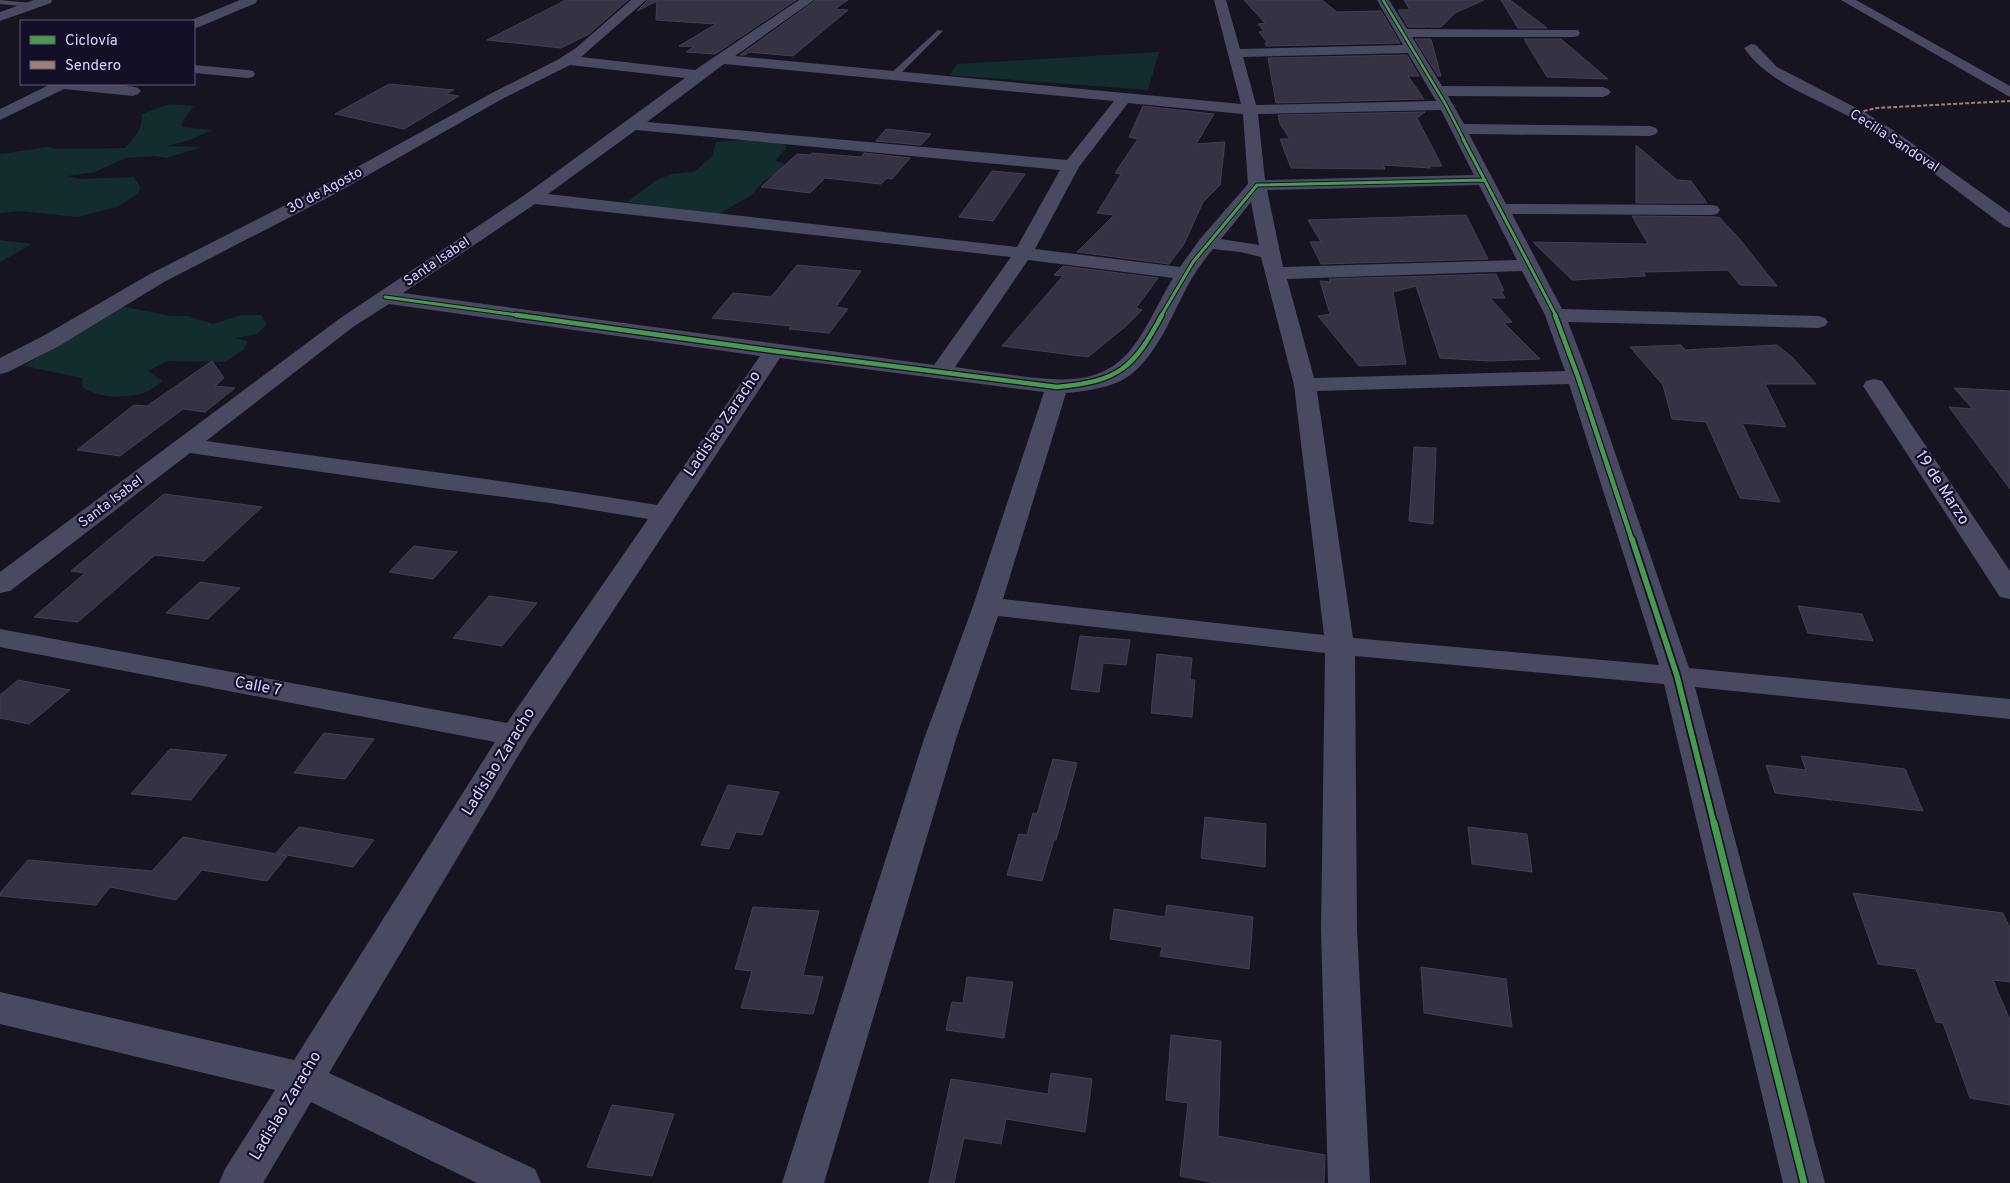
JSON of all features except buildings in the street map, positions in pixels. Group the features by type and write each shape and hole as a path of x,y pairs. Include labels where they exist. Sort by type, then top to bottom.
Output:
{"street":[{"path":"0,17 46,0"},
{"path":"195,24 251,0"},
{"name":"30 de Agosto","path":"0,367 51,341 157,278 325,192 497,96 568,60 581,51 629,7 640,0"},
{"name":"Santa Isabel","path":"1,583 346,323 532,198 698,75 808,0"},
{"path":"1220,0 1250,110 1257,185 1270,253 1305,385 1340,646 1339,930 1349,1183"},
{"path":"1383,0 1442,98 1555,315 1578,377 1677,676 1804,1183"},
{"path":"1847,0 2010,92"},
{"path":"1403,33 1573,34"},
{"name":"Cecilia Sandoval","path":"1751,48 1772,70 1860,116 1893,136 2010,222"},
{"path":"1234,53 1412,49"},
{"path":"721,59 1250,110 1442,98 1604,92"},
{"path":"568,60 698,75"},
{"path":"195,68 248,74"},
{"path":"0,115 60,85"},
{"path":"74,85 133,90"},
{"path":"940,371 1024,252 1071,166 1125,97"},
{"path":"633,125 1071,166"},
{"path":"1458,129 1650,131"},
{"path":"385,297 774,351 1057,387 1089,383 1118,372 1136,358 1185,274 1207,243 1257,185 1485,180"},
{"path":"532,198 1024,252 1185,274"},
{"path":"1500,209 1710,210"},
{"path":"1207,243 1240,246 1270,253"},
{"path":"1275,273 1529,265"},
{"path":"1555,315 1818,322"},
{"name":"Ladislao Zaracho","path":"240,1183 302,1079 515,735 774,351"},
{"path":"1305,385 1578,377"},
{"name":"19 de Marzo","path":"1874,386 2010,591"},
{"path":"803,1183 940,739 987,606 1057,387"},
{"path":"186,445 441,482 550,495 663,514"},
{"path":"987,606 1340,646 1677,676 2010,709"},
{"name":"Calle 7","path":"0,638 515,735"},
{"path":"0,1008 302,1079 520,1183"}],"lane":[{"path":"0,2 31,5"},
{"path":"893,76 940,31"}],"green space":[{"path":"1159,52 1148,90 950,75 957,64"},
{"path":"170,104 194,106 183,120 182,127 212,130 190,140 166,146 202,147 166,158 155,156 126,158 95,172 68,176 79,179 134,177 140,187 138,194 117,207 77,217 21,211 0,213 0,154 48,147 58,149 125,148 135,137 139,129 142,114"},
{"path":"755,139 782,143 787,147 775,161 783,163 785,168 764,181 752,195 715,216 627,202 655,181 671,174 694,172 712,156 716,142"},
{"path":"0,240 32,244 0,262"},
{"path":"120,306 171,316 188,316 213,324 241,315 261,315 267,324 257,334 236,338 248,341 243,350 225,362 167,361 148,371 163,381 146,392 137,395 112,396 97,394 83,387 82,378 24,366"}],"marked path":[{"path":"1860,116 1864,111 1877,108 2010,101"}],"cycle path":[{"path":"1383,0 1446,105 1555,315 1578,377 1677,676 1804,1183"},
{"path":"385,297 774,351 1057,387 1105,379 1120,372 1130,363 1148,340 1193,262 1257,185 1485,180"}]}
